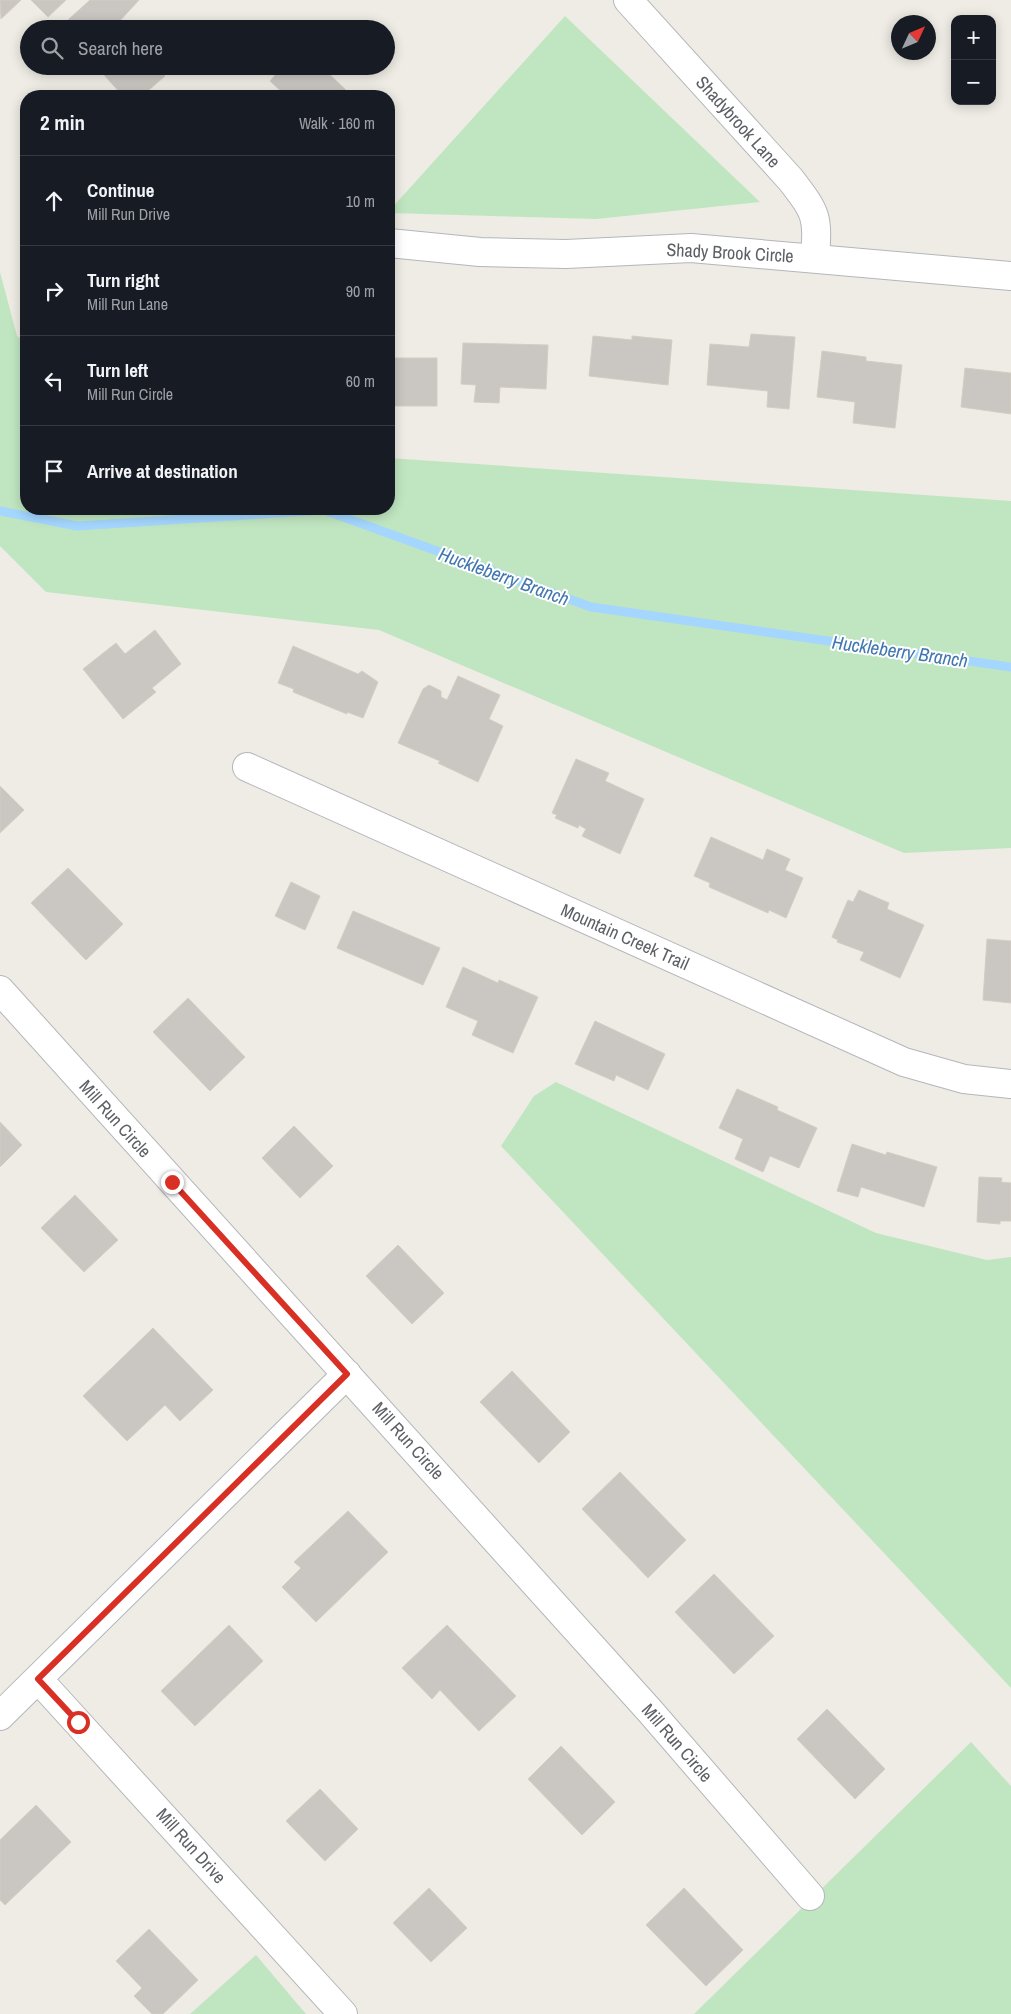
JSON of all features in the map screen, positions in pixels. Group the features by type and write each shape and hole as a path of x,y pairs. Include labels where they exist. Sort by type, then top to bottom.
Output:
{"street":[{"name":"Shadybrook Lane","path":"628,0 791,180 809,204 818,224 815,258"},
{"name":"Shady Brook Circle","path":"395,244 480,252 566,254 691,248 1011,276"},
{"name":"Mountain Creek Trail","path":"247,767 904,1062 964,1079 1011,1084"},
{"name":"Mill Run Circle","path":"0,990 642,1703 810,1896"},
{"path":"0,1716 347,1374"},
{"name":"Mill Run Drive","path":"38,1679 343,2014"}],"green space":[{"path":"565,16 760,202 596,219 395,213 395,204"},
{"path":"0,272 17,336 20,338 20,515 395,515 395,458 1011,501 1011,848 904,853 379,630 46,592 0,546"},
{"path":"556,1082 876,1233 987,1260 1011,1257 1011,1688 501,1146 534,1096"},
{"path":"971,1742 1011,1786 1011,2014 694,2014"},
{"path":"256,1955 306,2014 190,2014"}],"building":[{"path":"0,0 21,0 1,19"},
{"path":"31,0 66,0 48,17"},
{"path":"90,0 139,0 121,20 68,20"},
{"path":"104,75 165,76 149,90 118,90"},
{"path":"275,75 330,75 346,90 280,90 270,81"},
{"path":"751,334 795,337 789,409 767,407 768,391 707,385 710,344 749,347"},
{"path":"593,336 632,340 632,336 672,340 668,385 589,376"},
{"path":"463,343 548,345 546,389 500,387 499,403 474,402 476,385 461,384"},
{"path":"822,351 866,357 866,361 902,365 895,428 853,423 855,402 817,397"},
{"path":"395,358 437,358 437,406 395,406"},
{"path":"965,368 1011,373 1011,414 961,407"},
{"path":"155,630 181,664 152,688 156,692 123,719 83,669 116,643 125,654"},
{"path":"293,646 358,674 362,671 378,682 363,718 347,712 347,714 293,692 294,689 278,683"},
{"path":"458,676 500,695 489,719 503,726 478,782 438,763 440,761 398,743 423,689 429,685 441,691 441,697 447,700"},
{"path":"576,759 609,773 605,781 644,799 620,854 582,836 586,829 579,825 578,828 555,818 557,815 552,813"},
{"path":"0,786 24,810 0,833"},
{"path":"711,837 763,860 767,849 790,859 785,870 803,878 786,918 769,910 768,913 709,887 710,883 694,876"},
{"path":"68,868 123,924 86,960 31,903"},
{"path":"291,882 320,896 305,930 275,916"},
{"path":"859,890 889,903 887,909 924,925 900,978 860,960 864,952 837,942 838,940 832,937 848,900 853,902"},
{"path":"353,911 440,948 423,985 337,948"},
{"path":"987,939 1011,941 1011,1003 983,1000"},
{"path":"463,967 498,983 499,980 538,997 513,1053 472,1035 478,1021 446,1007"},
{"path":"188,998 245,1057 210,1091 153,1032"},
{"path":"595,1021 665,1054 648,1090 616,1075 614,1081 575,1064"},
{"path":"737,1089 778,1107 777,1110 817,1128 799,1168 770,1156 763,1172 735,1159 743,1139 719,1128"},
{"path":"0,1122 22,1145 0,1167"},
{"path":"294,1126 333,1166 300,1198 262,1158"},
{"path":"852,1144 886,1155 887,1152 937,1167 924,1207 861,1187 858,1197 837,1191"},
{"path":"979,1177 1002,1178 1001,1182 1011,1183 1011,1221 1000,1221 1000,1224 977,1222"},
{"path":"75,1195 118,1240 84,1272 41,1228"},
{"path":"398,1245 444,1293 412,1324 366,1276"},
{"path":"153,1328 213,1390 180,1421 165,1405 127,1441 83,1396"},
{"path":"512,1371 570,1432 539,1463 480,1402"},
{"path":"620,1472 686,1540 648,1578 582,1509"},
{"path":"348,1511 388,1552 316,1622 282,1587 301,1568 294,1562"},
{"path":"714,1574 774,1636 734,1674 675,1612"},
{"path":"229,1625 263,1661 195,1726 161,1691"},
{"path":"447,1625 516,1696 479,1731 440,1690 432,1699 402,1668"},
{"path":"827,1709 885,1769 855,1799 797,1739"},
{"path":"561,1746 615,1802 582,1835 528,1779"},
{"path":"320,1789 358,1829 325,1861 286,1821"},
{"path":"36,1805 71,1842 5,1905 0,1900 0,1840"},
{"path":"429,1888 467,1928 431,1962 393,1923"},
{"path":"684,1888 743,1950 706,1986 646,1925"},
{"path":"149,1929 198,1980 163,2014 152,2014 134,1996 142,1988 116,1961"}],"waterway":[{"name":"Huckleberry Branch","path":"0,511 20,515"},
{"name":"Huckleberry Branch","path":"21,515 77,526 247,515"},
{"name":"Huckleberry Branch","path":"338,515 591,607 1011,667"}],"route":[{"path":"78,1722 38,1679 347,1374 172,1182"}]}
